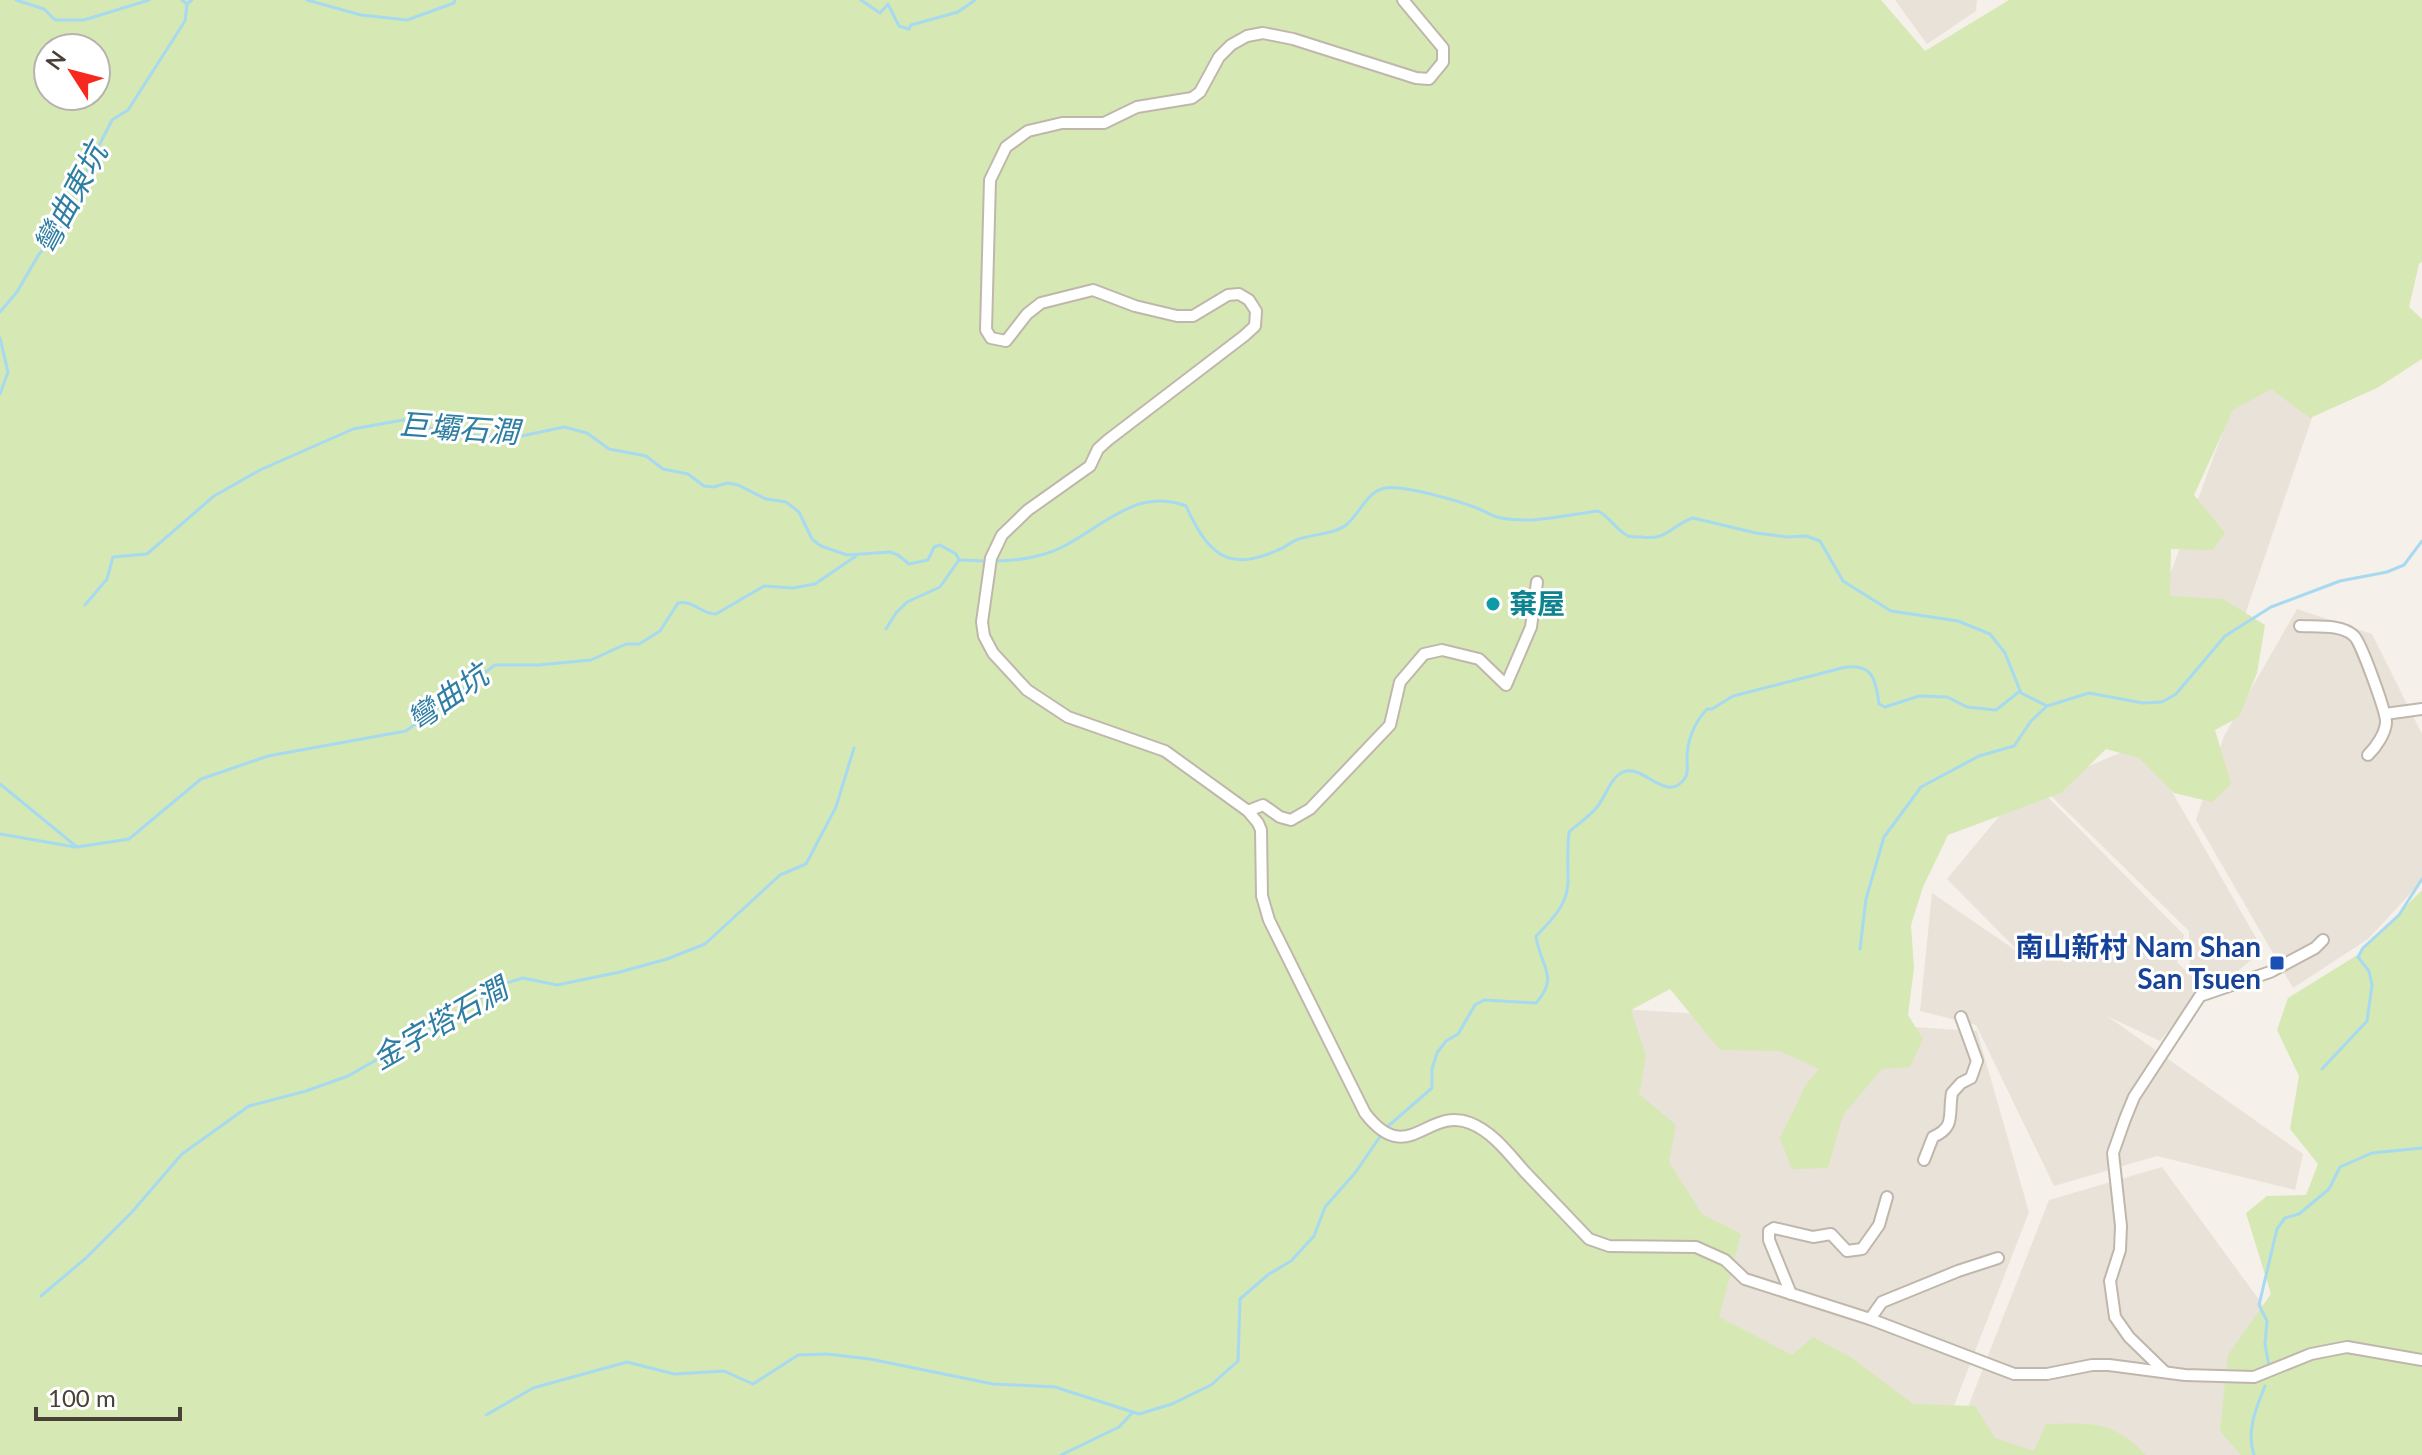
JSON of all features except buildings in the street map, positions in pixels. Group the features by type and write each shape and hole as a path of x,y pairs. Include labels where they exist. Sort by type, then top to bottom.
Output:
{"street":[{"path":"1403,0 1443,48 1443,62 1429,79 1416,78 1276,35 1247,36 1219,57 1200,92 1192,98 1137,107 1104,123 1062,123 1028,131 1006,147 990,180 986,330 991,338 1006,341 1027,314 1041,303 1093,290 1135,306 1177,316 1193,316 1228,295 1239,294 1249,300 1256,311 1255,326 1244,336 1108,440 1098,449 1090,466 1028,510 1002,535 991,558 982,622 984,636 993,653 1027,690 1068,717 1165,751 1248,811 1258,823 1261,830 1262,896 1269,920 1365,1113 1374,1125 1391,1136 1405,1138 1445,1121 1466,1121 1499,1143 1589,1239 1609,1246 1690,1245 1725,1260 1745,1279 1870,1319 2014,1374 2047,1374 2092,1365 2198,1376 2254,1377 2311,1354 2347,1347 2422,1360"},
{"path":"1248,811 1263,805 1280,817 1291,820 1310,809 1390,725 1400,682 1424,654 1442,650 1479,659 1506,685 1531,627 1537,582"},
{"path":"2300,626 2335,628 2353,634 2367,657 2387,722 2376,748 2368,755"},
{"path":"2385,714 2422,709"},
{"path":"2165,1372 2129,1337 2115,1317 2110,1281 2120,1250 2121,1226 2113,1153 2125,1119 2134,1097 2200,996 2270,972 2315,948 2323,940"},
{"path":"1924,1160 1933,1137 1944,1133 1949,1124 1952,1093 1975,1071 1977,1061 1961,1017"},
{"path":"1791,1294 1769,1240 1769,1231 1774,1228 1813,1237 1831,1234 1847,1251 1862,1249 1879,1225 1887,1197"},
{"path":"1870,1319 1882,1302 1998,1258"}],"shaded area":[{"path":"1895,0 1977,0 1976,11 1927,44"},
{"path":"2244,375 2317,403 2244,618 2155,615"},
{"path":"2297,609 2372,634 2422,734 2422,881 2368,939 2293,988 2196,820 2224,736"},
{"path":"2144,743 2263,950 2226,981 2190,973 2189,931 2041,786"},
{"path":"2030,779 2184,935 2177,962 2203,988 2160,1041 2107,1016 2303,1154 2295,1190 2157,1156 2054,1186 1976,1025 1920,1011 1932,893 2021,954 1947,879"},
{"path":"1606,1008 1977,1031 2029,1212 1943,1434 1713,1342"},
{"path":"2162,1167 2276,1323 2245,1455 1997,1455 1955,1440 2049,1200"}],"green space":[{"path":"0,0 1881,0 1925,51 2009,0 2422,0 2422,262 2409,307 2422,319 2422,359 2377,388 2310,418 2271,389 2233,410 2194,495 2225,533 2213,550 2171,549 2170,596 2223,599 2265,625 2257,673 2239,717 2215,730 2231,784 2212,802 2174,793 2139,758 2106,749 2061,793 1948,835 1923,887 1911,925 1914,968 1908,1015 1923,1039 1910,1067 1882,1069 1843,1115 1828,1168 1792,1169 1780,1138 1807,1083 1819,1069 1780,1051 1720,1050 1670,989 1631,1010 1646,1056 1639,1094 1676,1125 1669,1162 1702,1214 1741,1234 1719,1317 1792,1355 1813,1337 1852,1358 1913,1404 1975,1406 1995,1438 2034,1451 2046,1424 2088,1424 2122,1435 2146,1455 0,1455"},
{"path":"2422,890 2422,1455 2241,1455 2220,1431 2228,1355 2271,1294 2246,1213 2267,1196 2306,1195 2318,1164 2290,1129 2299,1076 2277,1030 2288,998 2359,954"}],"waterway":[{"path":"16,0 44,9 55,20 84,20 149,0"},
{"name":"彎曲東坑","path":"182,0 187,4 192,0"},
{"path":"307,0 361,15 407,20 455,0"},
{"path":"861,0 880,13 888,4 899,26 909,29 911,25 958,12 975,0"},
{"name":"彎曲東坑","path":"0,312 17,292 39,254 59,234 71,201 112,120 128,110 185,21 187,4"},
{"name":"彎曲東坑","path":"0,338 8,372 0,394"},
{"name":"巨壩石澗","path":"85,605 107,579 113,557 147,554 214,496 260,470 353,429 403,420 449,434 512,438 564,427 587,433 609,449 646,456 663,469 688,474 704,486 728,483 766,499 786,502 799,512 812,539 821,546 847,555 890,552 909,564 928,560 934,547 940,545 956,554 959,560"},
{"path":"996,561 1024,559 1052,552 1124,510 1153,501 1186,506 1211,546 1232,559 1245,560 1281,549 1299,539 1341,528 1351,521 1368,498 1385,488 1432,494 1495,517 1513,520 1598,511 1633,537 1664,535 1693,518 1756,533 1806,536 1820,541 1843,581 1891,611 1958,621 1990,634 2005,653 2021,693 2047,706"},
{"path":"1860,949 1866,899 1884,837 1921,787 1979,756 2014,746 2031,721 2047,706 2089,693 2143,703 2162,702 2176,694 2225,636 2271,607 2340,581 2387,572 2404,565 2422,541"},
{"name":"彎曲坑","path":"0,784 77,847 129,839 201,779 268,756 406,731 495,665 591,660 626,644 639,644 660,631 678,603 689,603 716,614 764,586 793,588 815,584 856,556"},
{"path":"959,560 985,561"},
{"path":"886,629 907,602 940,587 959,560"},
{"path":"486,1415 533,1388 627,1362 674,1374 724,1371 753,1384 798,1355 827,1354 870,1359 993,1384 1055,1387 1139,1414 1172,1404 1211,1385 1238,1361 1240,1299 1269,1274 1291,1261 1314,1236 1325,1207 1355,1173 1386,1128 1432,1088 1432,1069 1437,1053 1446,1041 1458,1034 1475,1005 1484,1000 1536,1003 1543,994 1548,978 1536,936 1565,898 1569,832 1594,810 1619,775 1631,771 1663,786 1678,785 1687,774 1687,753 1692,732 1707,709 1733,696 1842,668 1860,668 1871,674 1879,704 1885,707 1919,696 1947,697 1967,707 1996,710 2020,691"},
{"name":"金字塔石澗","path":"41,1296 86,1258 132,1212 182,1154 249,1106 348,1076 469,1007 496,986 523,978 557,985 667,959 705,944 780,875 806,864 836,807 854,748"},
{"name":"彎曲坑","path":"0,834 75,847"},
{"path":"2322,1069 2367,1021 2372,985 2369,971 2358,957 2363,948 2399,915 2422,879"},
{"path":"2269,1366 2265,1344 2267,1321 2259,1305 2277,1229 2285,1218 2299,1214 2329,1189 2340,1167 2372,1153 2422,1148"},
{"path":"2254,1455 2252,1428 2265,1386"},
{"path":"1061,1455 1119,1427 1133,1412"}],"place":[{"name":"棄屋","path":"1493,604"},
{"name":"南山新村 Nam Shan San Tsuen","path":"2277,963"}]}
